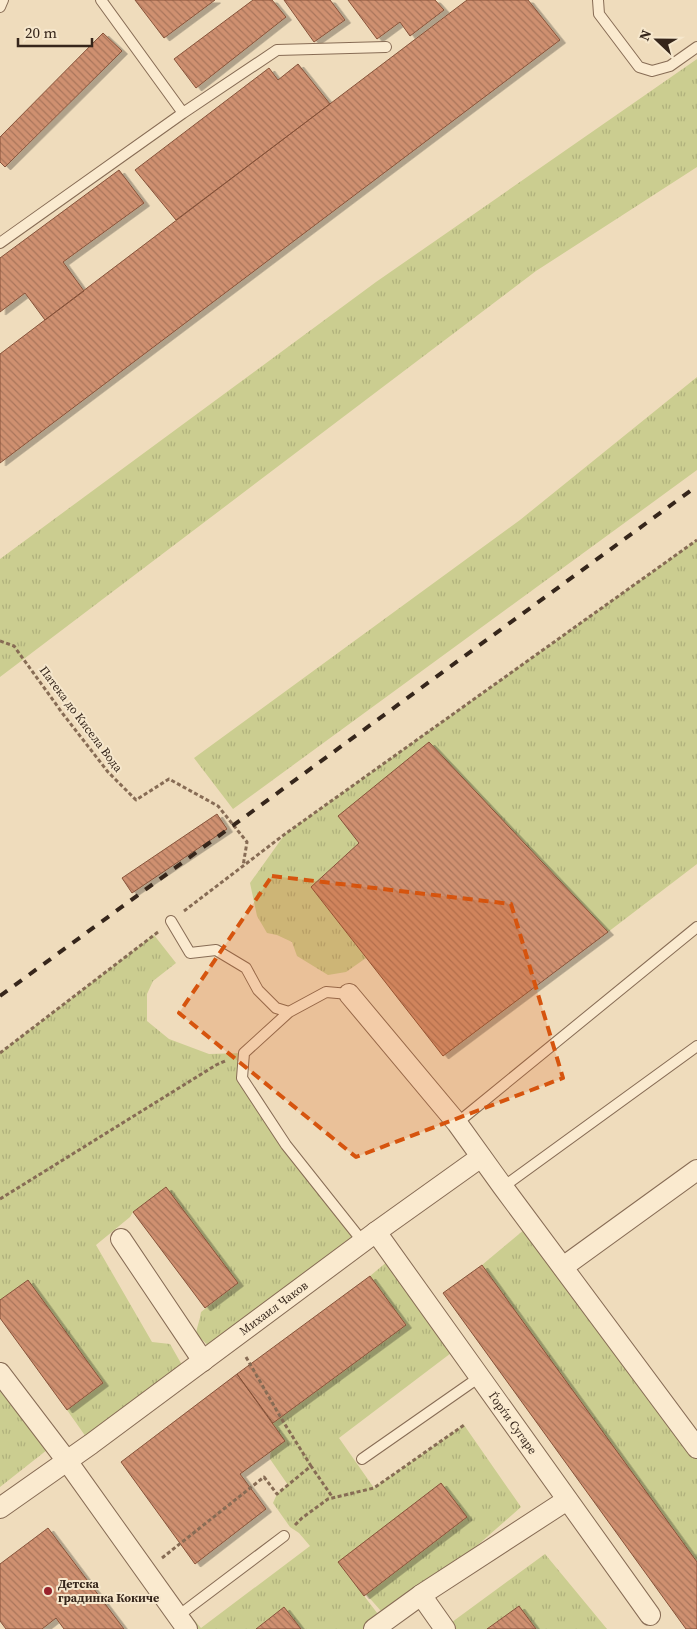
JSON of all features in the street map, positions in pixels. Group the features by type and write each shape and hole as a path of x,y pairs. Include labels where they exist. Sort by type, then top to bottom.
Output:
{"street":[{"path":"349,994 457,1123 697,1448"},
{"name":"Михаил Чаков","path":"0,1508 67,1461 481,1157"},
{"path":"563,1267 697,1170"},
{"name":"Ѓорѓи Сугаре","path":"370,1237 481,1376 650,1614"},
{"path":"121,1239 203,1361"},
{"path":"0,1373 67,1461 182,1623"},
{"path":"374,1629 421,1595 568,1500"},
{"path":"421,1595 445,1629"}],"lane":[{"path":"0,7 3,0"},
{"path":"102,0 183,112"},
{"path":"598,0 599,14 639,67 652,71 670,66 697,46"},
{"path":"0,243 183,112 277,50 386,47"},
{"path":"171,921 190,954 216,950 246,968 258,990 276,1008 289,1012"},
{"path":"457,1123 697,927"},
{"path":"349,994 326,992 289,1012 244,1053 242,1078 286,1146 370,1237"},
{"path":"503,1187 697,1046"},
{"path":"362,1459 481,1376"},
{"path":"182,1623 284,1536"}],"path":[{"path":"0,1053 285,834 697,540"},
{"name":"Патека до Кисела Вода","path":"0,641 14,646 108,772 136,800 168,779 218,806 247,842 243,866"},
{"path":"0,1199 216,1065 244,1053"},
{"path":"274,1405 333,1498"},
{"path":"284,1536 302,1518 328,1499 374,1488 464,1425"},
{"path":"160,1560 264,1477 277,1494 312,1466"}],"highlighted area":[{"path":"272,876 511,904 563,1078 356,1157 179,1013"}],"green space":[{"path":"697,59 697,167 536,271 0,677 0,559 376,282"},
{"path":"697,377 697,470 233,809 194,758 520,520"},
{"path":"697,540 697,864 608,932 429,742 339,816 359,843 311,887 366,958 346,972 328,975 297,956 292,942 277,935 267,933 257,916 250,883 285,834"},
{"path":"154,935 176,963 153,981 147,994 147,1021 169,1039 209,1054 244,1053 242,1078 360,1241 214,1351 196,1334 201,1312 238,1283 166,1187 133,1212 130,1217 96,1245 152,1342 170,1344 186,1372 91,1444 67,1410 103,1383 28,1280 0,1300 0,1053"},
{"path":"531,1224 697,1448 697,1562 482,1265"},
{"path":"394,1256 459,1347 339,1438 374,1488 464,1425 521,1507 421,1595 388,1619 366,1594 467,1517 442,1484 339,1563 384,1622 374,1629 301,1629 284,1607 256,1629 187,1629 182,1622 190,1615 201,1628 310,1546 299,1533 290,1527 273,1503 277,1494 288,1485 270,1459 273,1423 406,1325 370,1276"},
{"path":"0,1375 52,1446 0,1487"},
{"path":"545,1554 607,1629 536,1629 519,1606 487,1629 450,1629 448,1625"}],"building":[{"path":"135,0 215,0 164,38"},
{"path":"253,0 272,0 286,17 196,88 174,59"},
{"path":"284,0 330,0 345,20 314,42"},
{"path":"348,0 435,0 444,10 410,36 400,22 377,39"},
{"path":"467,0 528,0 560,40 0,463 0,354"},
{"path":"103,33 122,51 5,167 0,162 0,137"},
{"path":"298,64 330,104 176,220 135,170 269,68 278,80"},
{"path":"119,170 144,203 63,262 84,291 45,320 25,293 0,312 0,258"},
{"path":"429,742 608,932 443,1056 311,887 359,843 338,816"},
{"path":"217,814 227,829 132,893 122,878"},
{"path":"166,1187 238,1283 205,1308 133,1212"},
{"path":"482,1265 697,1562 697,1629 686,1629 443,1293"},
{"path":"370,1276 406,1325 273,1423 237,1374"},
{"path":"28,1280 103,1383 67,1410 0,1318 0,1300"},
{"path":"237,1374 285,1441 240,1474 266,1509 195,1564 121,1462"},
{"path":"441,1483 467,1517 364,1596 338,1562"},
{"name":"Детска градинка Кокиче","path":"48,1528 124,1629 64,1629 56,1618 42,1629 6,1629 0,1621 0,1564"},
{"path":"519,1606 536,1629 487,1629"},
{"path":"284,1607 301,1629 256,1629"}],"railway":[{"path":"0,996 697,486"}],"place":[{"name":"Детска градинка Кокиче","path":"48,1591"}]}
